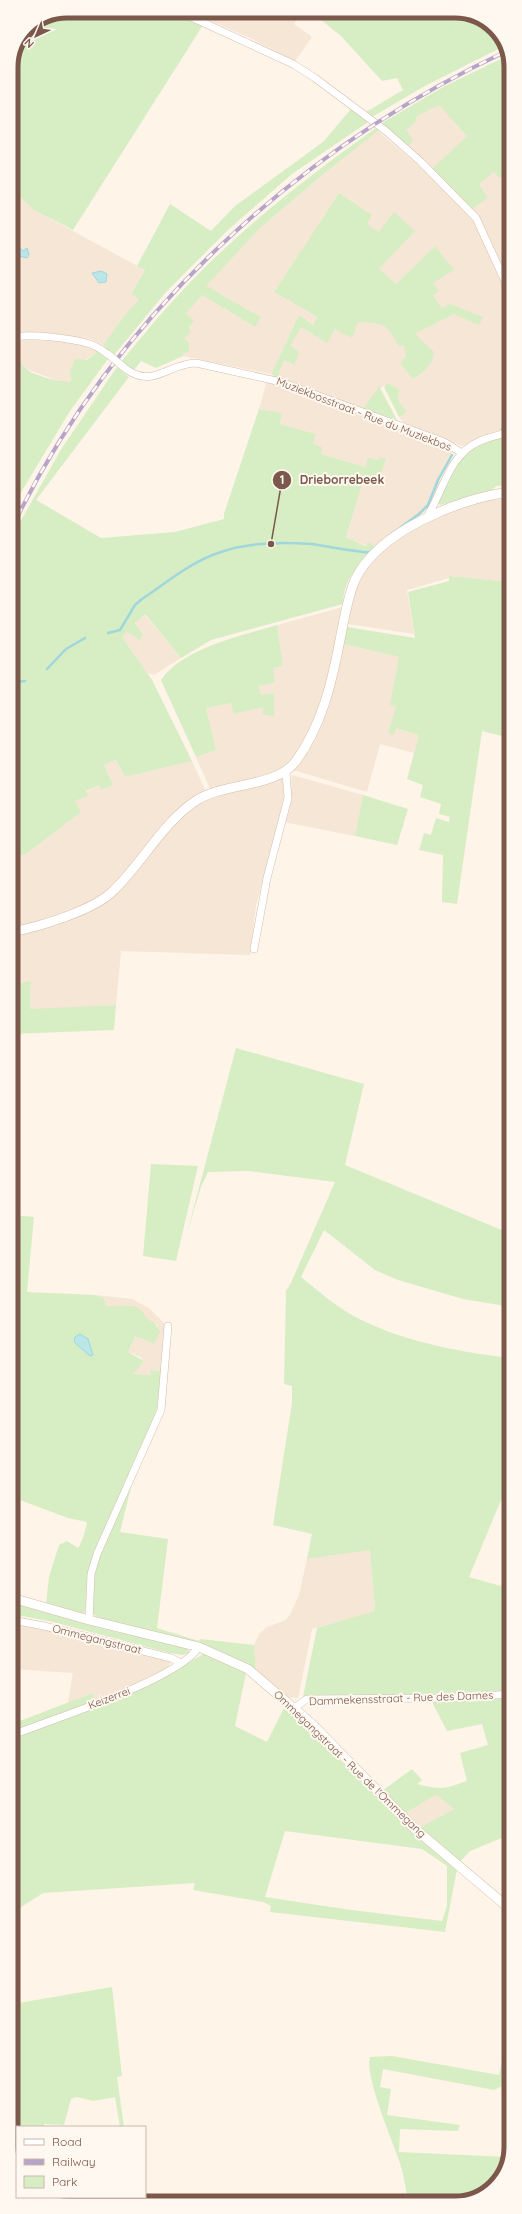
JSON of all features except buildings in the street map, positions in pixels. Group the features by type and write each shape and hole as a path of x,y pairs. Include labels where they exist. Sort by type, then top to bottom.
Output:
{"main road":[{"path":"18,930 67,915 100,901 113,891 176,818 197,800 215,792 286,772 305,747 317,725 332,680 347,604 355,581 366,565 387,544 427,517 480,497 504,493"},
{"name":"Ommegangstraat - Rue de l'Ommegang","path":"18,1600 89,1620 199,1647 248,1669 294,1708 414,1828 504,1904"}],"street":[{"path":"193,18 293,64 315,78 386,131 425,167 476,218 504,279"},
{"name":"Muziekbosstraat - Rue du Muziekbos","path":"18,338 47,338 81,342 97,347 140,378 182,365 196,363 281,382 444,442 462,453"},
{"path":"427,517 450,468 462,453 478,441 504,434"},
{"path":"254,949 267,878 288,798 286,772"},
{"path":"89,1620 91,1574 97,1554 161,1410 168,1326"},
{"name":"Ommegangstraat","path":"18,1621 93,1637 171,1658 181,1663"},
{"name":"Keizerrei","path":"18,1733 148,1682 192,1656 199,1647"},
{"name":"Dammekensstraat - Rue des Dames","path":"294,1708 303,1701 313,1699 455,1698 504,1694"}],"shaded area":[{"path":"204,18 298,18 294,24 312,37 295,61 250,38"},
{"path":"439,104 467,136 432,169 408,146 405,130 416,122 417,116"},
{"path":"378,131 434,179 475,223 504,287 504,428 502,430 462,446 404,423 399,417 407,412 385,385 380,389 378,387 363,409 277,378 284,360 293,365 289,346 301,326 310,333 335,329 358,322 382,324 404,345 413,379 415,334 454,314 479,324 463,311 450,304 442,309 433,296 439,291 433,283 435,246 396,284 379,269 415,231 379,232 366,224 372,215 339,193 274,292 317,317 313,325 299,315 271,374 183,356 182,354 189,351 184,338 188,327 185,315 202,295 255,327 261,317 205,286 260,228 320,177"},
{"path":"494,171 504,174 504,272 485,229 472,209 488,198 479,184"},
{"path":"18,195 34,210 145,270 131,294 139,300 128,311 103,345 91,339 47,333 18,335"},
{"path":"18,338 75,343 89,346 98,351 70,371 71,382 61,382 29,370 18,362"},
{"path":"267,381 445,445 452,454 437,480 440,481 429,506 421,515 377,548 346,539 362,484 377,486 379,457 378,460 365,467 321,454 313,444 316,434 280,424 282,413 259,409"},
{"path":"504,498 504,581 449,576 449,578 407,590 414,634 348,624 354,590 364,570 381,553 411,530 440,516 475,503"},
{"path":"343,607 322,704 303,744 287,767 259,778 210,789 196,757 216,750 206,708 231,703 233,714 274,693 261,695 259,685 273,668 283,666 277,625"},
{"path":"144,614 181,658 154,675 147,673 122,637 127,632 143,634 135,623"},
{"path":"344,644 399,657 391,705 396,707 396,728 419,735 414,753 380,744 367,792 293,770 304,754"},
{"path":"116,760 125,777 192,761 206,792 105,892 84,904 18,927 18,856 26,854 81,812 75,801 88,796 86,792 99,785 113,785 104,765"},
{"path":"292,775 363,795 355,836 284,822 290,799"},
{"path":"277,778 282,779 284,783 286,799 256,905 250,955 121,951 116,1005 30,1010 31,982 18,983 18,933 98,906 178,819 204,800"},
{"path":"95,1295 132,1299 149,1308 166,1325 162,1371 151,1370 151,1375 132,1374 144,1361 141,1357 128,1352 135,1336 154,1344 158,1326 154,1322 147,1320 137,1308 129,1305 114,1308 106,1306 104,1298"},
{"path":"370,1549 375,1612 312,1629 298,1698 288,1697 256,1670 254,1645 259,1634 267,1627 286,1620 290,1615 299,1595 307,1559"},
{"path":"18,1624 43,1628 171,1659 167,1669 140,1683 94,1701 93,1693 68,1703 73,1673 18,1669"},
{"path":"436,1795 454,1809 419,1828 404,1814"}],"green space":[{"path":"67,18 187,18 203,25 73,230 34,210 18,195 18,67 22,48 32,32 48,22"},
{"path":"319,18 459,18 474,22 487,30 500,48 423,87 372,117 366,112 403,90 397,78 382,81 341,36"},
{"path":"503,58 504,175 500,178 494,172 479,184 488,198 472,209 432,169 467,136 439,105 417,116 416,122 406,130 413,140 408,146 382,123 445,86"},
{"path":"351,109 368,122 292,174 228,230 166,292 114,355 103,345 128,311 139,300 131,294 145,270 137,266 170,204 211,231 235,206 323,142"},
{"path":"376,128 378,131 320,177 260,228 206,286 261,317 255,327 202,295 186,314 194,321 189,327 191,332 184,338 189,343 189,351 183,354 183,356 156,368 141,361 134,370 121,362 165,309 195,277 244,231 295,188"},
{"path":"339,193 372,215 367,224 379,232 394,212 415,231 379,269 396,284 435,246 454,270 433,283 439,291 433,296 442,308 450,304 483,317 479,325 454,314 415,334 434,352 430,365 413,379 400,363 406,357 404,345 399,346 390,332 383,325 358,322 352,338 335,329 327,343 301,327 290,346 299,352 294,365 284,360 277,378 271,374 299,315 313,325 317,317 274,292"},
{"path":"98,351 108,359 70,411 18,497 18,362 29,371 38,375 54,380 69,382 71,381 70,371 75,359 87,360"},
{"path":"117,367 129,377 36,500 101,538 175,532 224,519 224,514 259,409 282,413 280,424 316,434 313,444 322,447 321,454 365,467 368,458 378,460 379,457 386,459 377,486 362,484 346,538 366,546 369,542 377,548 359,566 349,579 344,594 343,604 211,640 181,658 145,614 135,623 143,634 140,640 127,632 122,637 152,680 192,761 125,777 116,760 104,765 113,785 101,790 99,785 86,791 88,796 75,801 81,812 26,854 18,856 18,526 62,448"},
{"path":"388,383 399,390 398,400 407,412 399,417 384,387"},
{"path":"379,386 397,420 363,409"},
{"path":"499,438 504,440 504,485 496,486 492,490 440,505 437,502 453,470 466,455 486,443"},
{"path":"449,576 504,581 504,736 482,731 457,904 442,902 443,855 419,850 424,833 431,835 436,818 449,822 450,817 439,814 441,804 420,797 423,785 407,779 419,735 396,728 394,735 388,733 396,707 390,705 399,657 344,644 347,627 415,638 408,592 449,581"},
{"path":"277,625 283,666 273,668 275,682 259,686 261,695 274,693 274,716 262,714 264,707 233,714 231,703 206,708 216,750 196,757 161,680 183,659 198,651 230,639"},
{"path":"363,795 408,809 397,845 355,836"},
{"path":"31,981 30,1009 116,1005 114,1030 18,1034 18,983"},
{"path":"236,1048 364,1084 345,1165 504,1231 504,1306 463,1299 398,1280 375,1270 324,1230 301,1277 345,1311 389,1332 450,1349 504,1357 504,1493 469,1577 501,1586 504,1585 504,1692 446,1696 303,1697 317,1628 375,1611 370,1550 307,1559 312,1534 273,1525 292,1403 292,1386 284,1384 286,1291 335,1182 249,1171 208,1172 201,1187 187,1233"},
{"path":"151,1164 198,1166 176,1261 143,1256"},
{"path":"18,1216 34,1217 27,1292 95,1295 104,1298 106,1306 127,1305 141,1310 150,1321 154,1322 160,1332 154,1344 135,1336 128,1352 144,1361 133,1374 151,1375 151,1370 162,1371 156,1414 132,1465 94,1567 131,1487 120,1532 168,1539 157,1628 199,1641 200,1639 254,1645 256,1670 219,1652 199,1645 160,1633 99,1619 92,1613 90,1604 86,1604 84,1615 46,1604 49,1577 59,1545 67,1541 78,1548 84,1536 87,1522 68,1518 18,1499"},
{"path":"18,1605 109,1630 188,1648 189,1653 183,1655 170,1653 53,1622 18,1615"},
{"path":"205,1653 246,1673 235,1726 267,1742 286,1704 365,1786 457,1869 445,1932 270,1912 271,1906 263,1902 193,1890 195,1883 43,1893 18,1909 18,1736 160,1679","holes":["285,1831 422,1849 447,1866 447,1906 442,1921 351,1910 265,1897"]},
{"path":"93,1693 94,1701 18,1731 18,1722"},
{"path":"504,1696 504,1837 470,1851 460,1862 419,1828 454,1809 436,1795 404,1814 382,1791 412,1769 422,1780 417,1784 425,1786 442,1788 467,1781 460,1753 488,1745 482,1724 447,1731 431,1700"},
{"path":"112,1987 122,2076 117,2077 124,2126 120,2126 115,2097 93,2101 77,2097 71,2099 64,2125 44,2124 44,2126 18,2126 18,2003"},
{"path":"504,2054 504,2085 494,2090 383,2069 380,2087 391,2089 387,2115 460,2125 458,2131 400,2129 399,2152 503,2157 500,2166 492,2179 485,2186 471,2193 455,2196 407,2196 400,2163 371,2078 369,2066 370,2057 392,2056 499,2075"}],"water":[{"path":"18,248 23,251 27,248 29,254 27,258 18,256"},
{"path":"101,271 107,274 106,282 99,283 92,273"},
{"path":"80,1334 88,1339 93,1355 90,1356 74,1342 75,1337"}],"waterway":[{"path":"386,538 419,514 428,505 438,480 452,455"},
{"path":"108,633 120,630 135,605 169,580 188,567 229,549 252,545 288,543 311,544 361,552 371,552"},
{"path":"47,669 66,649 85,638"},
{"path":"18,682 25,681"}],"railway":[{"path":"18,517 52,453 101,380 157,312 218,248 284,190 355,138 429,91 502,54"}],"place":[{"name":"Drieborrebeek","path":"271,544"}]}
